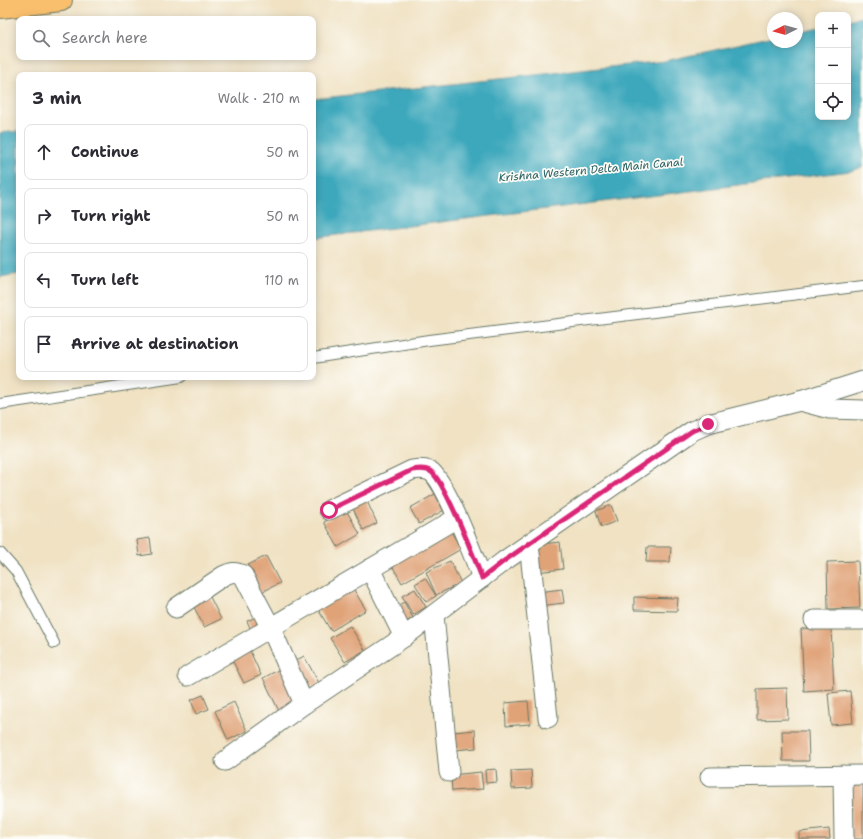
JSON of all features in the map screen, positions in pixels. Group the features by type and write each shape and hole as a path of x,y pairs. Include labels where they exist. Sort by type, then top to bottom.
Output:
{"main road":[{"path":"0,7 62,0"}],"street":[{"path":"225,761 304,704 404,637 529,544 692,431 708,424 800,401 863,381"},
{"path":"800,401 841,410 863,410"},
{"path":"329,510 412,470 421,469 431,472 436,477 457,518 482,578"},
{"path":"188,676 457,518"},
{"path":"529,544 548,718"},
{"path":"370,569 404,637"},
{"path":"176,608 231,572 238,572 243,575 271,628 304,704"},
{"path":"434,615 449,772"},
{"path":"814,620 863,620"},
{"path":"843,775 844,839"},
{"path":"710,777 863,775"}],"lane":[{"path":"316,358 430,340 863,286"},
{"path":"0,404 161,380"},
{"path":"0,553 16,571 54,643"}],"water":[{"name":"Krishna Western Delta Main Canal","path":"863,17 863,167 851,171 316,238 316,99 665,61 767,38 767,48 803,48 803,31 815,28 815,120 851,120 851,19"},
{"path":"16,131 16,274 0,277 0,133"}],"building":[{"path":"437,493 446,509 419,524 410,508"},
{"path":"365,497 377,523 363,530 351,504"},
{"path":"611,505 617,521 601,527 596,511"},
{"path":"346,510 360,534 338,547 324,522"},
{"path":"449,528 461,549 402,583 390,562"},
{"path":"150,538 152,554 139,556 137,540"},
{"path":"560,542 563,569 536,572 533,545"},
{"path":"647,547 671,547 670,562 646,562"},
{"path":"266,556 280,583 260,593 246,566"},
{"path":"450,561 461,583 436,595 426,572"},
{"path":"858,561 860,608 828,609 827,562"},
{"path":"425,578 436,596 426,602 415,584"},
{"path":"351,585 366,610 331,631 316,606"},
{"path":"415,589 426,607 413,615 402,596"},
{"path":"562,589 564,603 539,606 538,592"},
{"path":"209,595 221,619 204,627 192,603"},
{"path":"634,597 678,598 677,611 634,610"},
{"path":"404,602 413,618 402,624 394,608"},
{"path":"256,617 260,628 252,632 247,621"},
{"path":"350,626 365,650 345,662 330,638"},
{"path":"831,627 834,689 804,691 801,629"},
{"path":"249,649 261,675 244,683 231,658"},
{"path":"304,656 319,683 305,691 290,664"},
{"path":"282,668 299,701 279,711 263,678"},
{"path":"787,688 788,719 757,720 757,689"},
{"path":"850,691 853,723 831,725 828,693"},
{"path":"203,695 209,709 196,714 191,700"},
{"path":"528,701 530,724 506,726 505,703"},
{"path":"234,702 247,731 228,740 215,711"},
{"path":"475,730 476,748 455,750 453,732"},
{"path":"782,731 808,731 809,761 783,761"},
{"path":"496,769 497,782 486,783 485,770"},
{"path":"531,770 532,788 512,789 511,771"},
{"path":"481,772 483,789 452,791 451,775"},
{"path":"850,781 863,781 863,839 851,839"},
{"path":"829,829 830,839 799,839 799,832"}],"route":[{"path":"329,510 412,470 421,469 431,472 436,477 457,518 482,578 504,561 692,431 708,424"}]}
